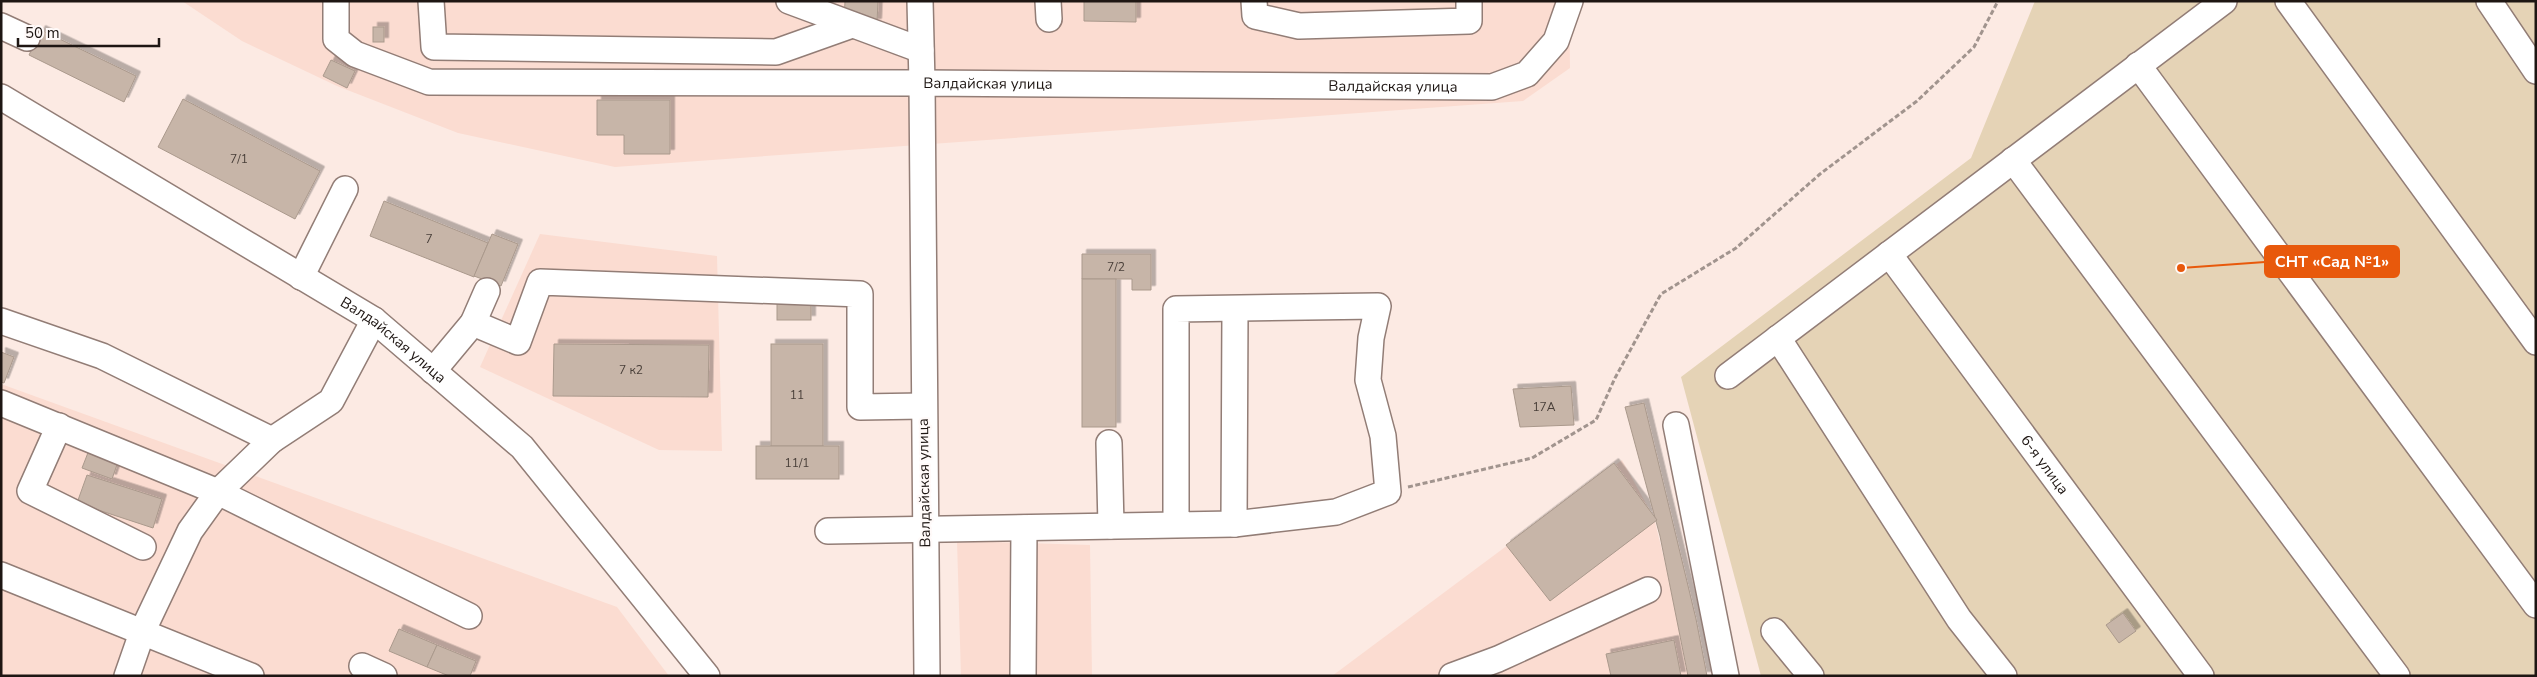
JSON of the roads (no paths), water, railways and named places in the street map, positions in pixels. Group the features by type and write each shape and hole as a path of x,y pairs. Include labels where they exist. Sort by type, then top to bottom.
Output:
{"street":[{"path":"336,1 336,39 355,54 430,82 922,84 920,1"},
{"path":"431,1 434,47 776,52 852,24"},
{"path":"789,1 921,50"},
{"path":"1254,1 1255,16 1299,26 1469,21 1469,1"},
{"name":"Валдайская улица","path":"926,676 922,84 1492,87 1527,74 1556,41 1570,1"},
{"path":"1728,376 2224,1"},
{"path":"2288,1 2536,342"},
{"path":"2489,1 2536,71"},
{"path":"1,26 27,38"},
{"path":"2138,65 2536,604"},
{"name":"Валдайская улица","path":"1,98 374,320 522,447 707,676"},
{"path":"2013,160 2397,676"},
{"path":"301,277 345,189"},
{"name":"6-я улица","path":"1889,254 2201,676"},
{"path":"473,323 518,342 540,282 860,294 860,407 923,406"},
{"path":"433,370 473,323 487,292"},
{"path":"828,530 925,530 1234,524 1336,512 1388,492 1383,436 1368,380 1371,338 1378,306 1235,310 1176,309 1176,525"},
{"path":"1234,524 1235,310"},
{"path":"127,676 143,630 190,532 218,492 272,440 331,401 374,320"},
{"path":"1,321 102,356 272,440"},
{"path":"1778,338 1959,619 2004,676"},
{"path":"1,402 218,492 469,616"},
{"path":"59,426 30,491 143,547"},
{"path":"1676,426 1726,676"},
{"path":"1109,443 1110,526"},
{"path":"1023,676 1024,528"},
{"path":"1,575 143,630 251,676"},
{"path":"1452,676 1500,667 1648,590"},
{"path":"1774,631 1810,676"},
{"path":"362,666 384,676"}],"place":[{"name":"СНТ «Сад №1»","path":"2181,268"}]}
